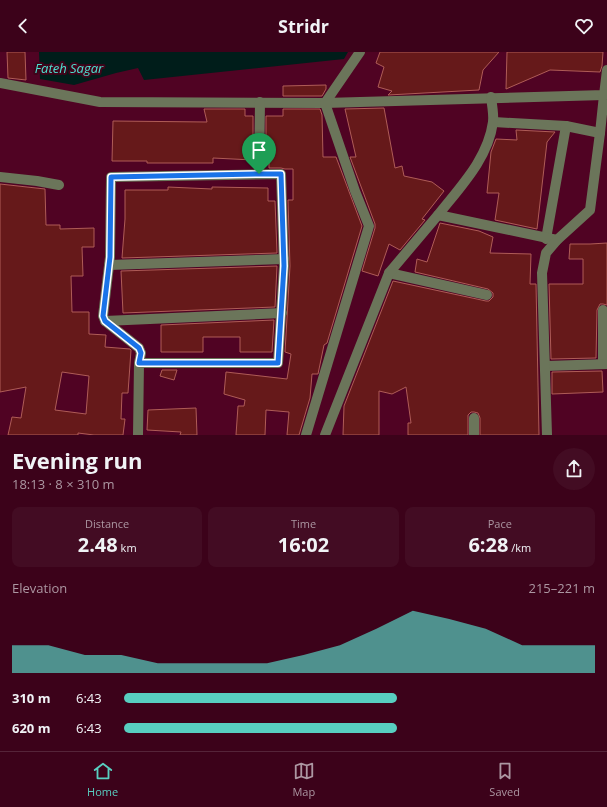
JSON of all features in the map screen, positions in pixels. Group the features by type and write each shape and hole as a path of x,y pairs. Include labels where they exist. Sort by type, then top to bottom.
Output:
{"street":[{"path":"325,103 360,52"},
{"path":"547,435 542,273 546,253 557,240 590,210 607,70"},
{"path":"0,83 100,102 325,103 605,94"},
{"path":"325,435 389,273 438,215 480,160 486,148 494,122 491,97"},
{"path":"259,174 260,102"},
{"path":"306,435 369,226 355,191 325,103"},
{"path":"494,122 566,126 600,133"},
{"path":"546,239 566,126"},
{"path":"138,435 139,363 141,353 139,348 105,321 103,316 109,265 111,177 281,174 284,259 278,363 139,363"},
{"path":"0,177 59,185"},
{"path":"438,215 546,239 557,240"},
{"path":"109,265 284,259"},
{"path":"389,273 487,295"},
{"path":"546,366 605,364 603,310"},
{"path":"105,321 282,313"},
{"path":"474,418 474,435"}],"water":[{"name":"Fateh Sagar","path":"39,52 348,52 344,59 144,80 138,68 74,85 40,79"}],"building":[{"path":"7,52 25,52 26,80 8,78"},
{"path":"380,52 499,52 483,70 479,90 388,95 392,91 378,87 384,67 376,63"},
{"path":"507,52 603,52 602,66 600,72 550,70 506,89"},
{"path":"326,85 326,89 322,96 283,96 283,86"},
{"path":"384,108 395,168 402,166 404,176 432,182 444,191 422,219 425,220 400,250 389,244 378,276 362,271 375,224 350,157 356,157 345,109"},
{"path":"204,109 245,109 245,116 253,116 253,160 213,158 213,163 147,163 147,161 112,161 113,121 207,122"},
{"path":"283,109 320,109 322,115 323,157 336,157 362,226 327,343 324,345 318,374 312,374 310,398 299,435 287,435 289,412 266,410 265,435 236,435 238,406 244,406 245,400 224,394 226,372 287,379 291,354 285,352 290,266 288,200 293,200 293,169 269,168 269,160 266,160 266,116 283,116"},
{"path":"516,130 555,132 547,142 537,229 495,220 499,193 487,193 491,152 496,139 517,140"},
{"path":"0,184 45,189 46,225 60,225 60,229 94,228 94,247 82,247 83,276 71,276 72,312 89,312 89,334 106,335 105,347 131,350 128,393 122,393 121,419 125,419 123,435 94,435 78,433 78,435 8,435 12,417 21,418 26,387 0,392","holes":["62,372 89,376 86,414 55,410"]},
{"path":"168,187 212,189 212,187 268,188 268,201 275,201 277,253 122,258 125,219 125,190 168,190"},
{"path":"440,223 479,231 493,237 490,253 531,254 530,284 536,284 539,435 480,435 480,418 478,413 471,412 468,415 468,435 408,435 408,423 411,423 406,387 392,394 379,391 379,435 343,435 344,406 393,281 486,301 489,301 493,297 493,293 488,289 415,272 417,259 427,262"},
{"path":"607,243 607,305 600,304 597,310 596,358 551,359 549,284 583,284 583,259 569,259 570,244"},
{"path":"277,266 275,307 123,313 121,271"},
{"path":"274,320 272,352 240,352 240,337 203,337 203,352 161,352 161,325"},
{"path":"162,370 177,370 174,380 160,376"},
{"path":"602,371 603,392 552,394 552,372"},
{"path":"196,408 197,435 180,435 181,432 147,430 148,410"}],"route":[{"path":"259,174 281,174 284,266 282,319 278,363 139,363 141,353 139,348 105,321 103,316 110,257 111,177 259,174"}]}
